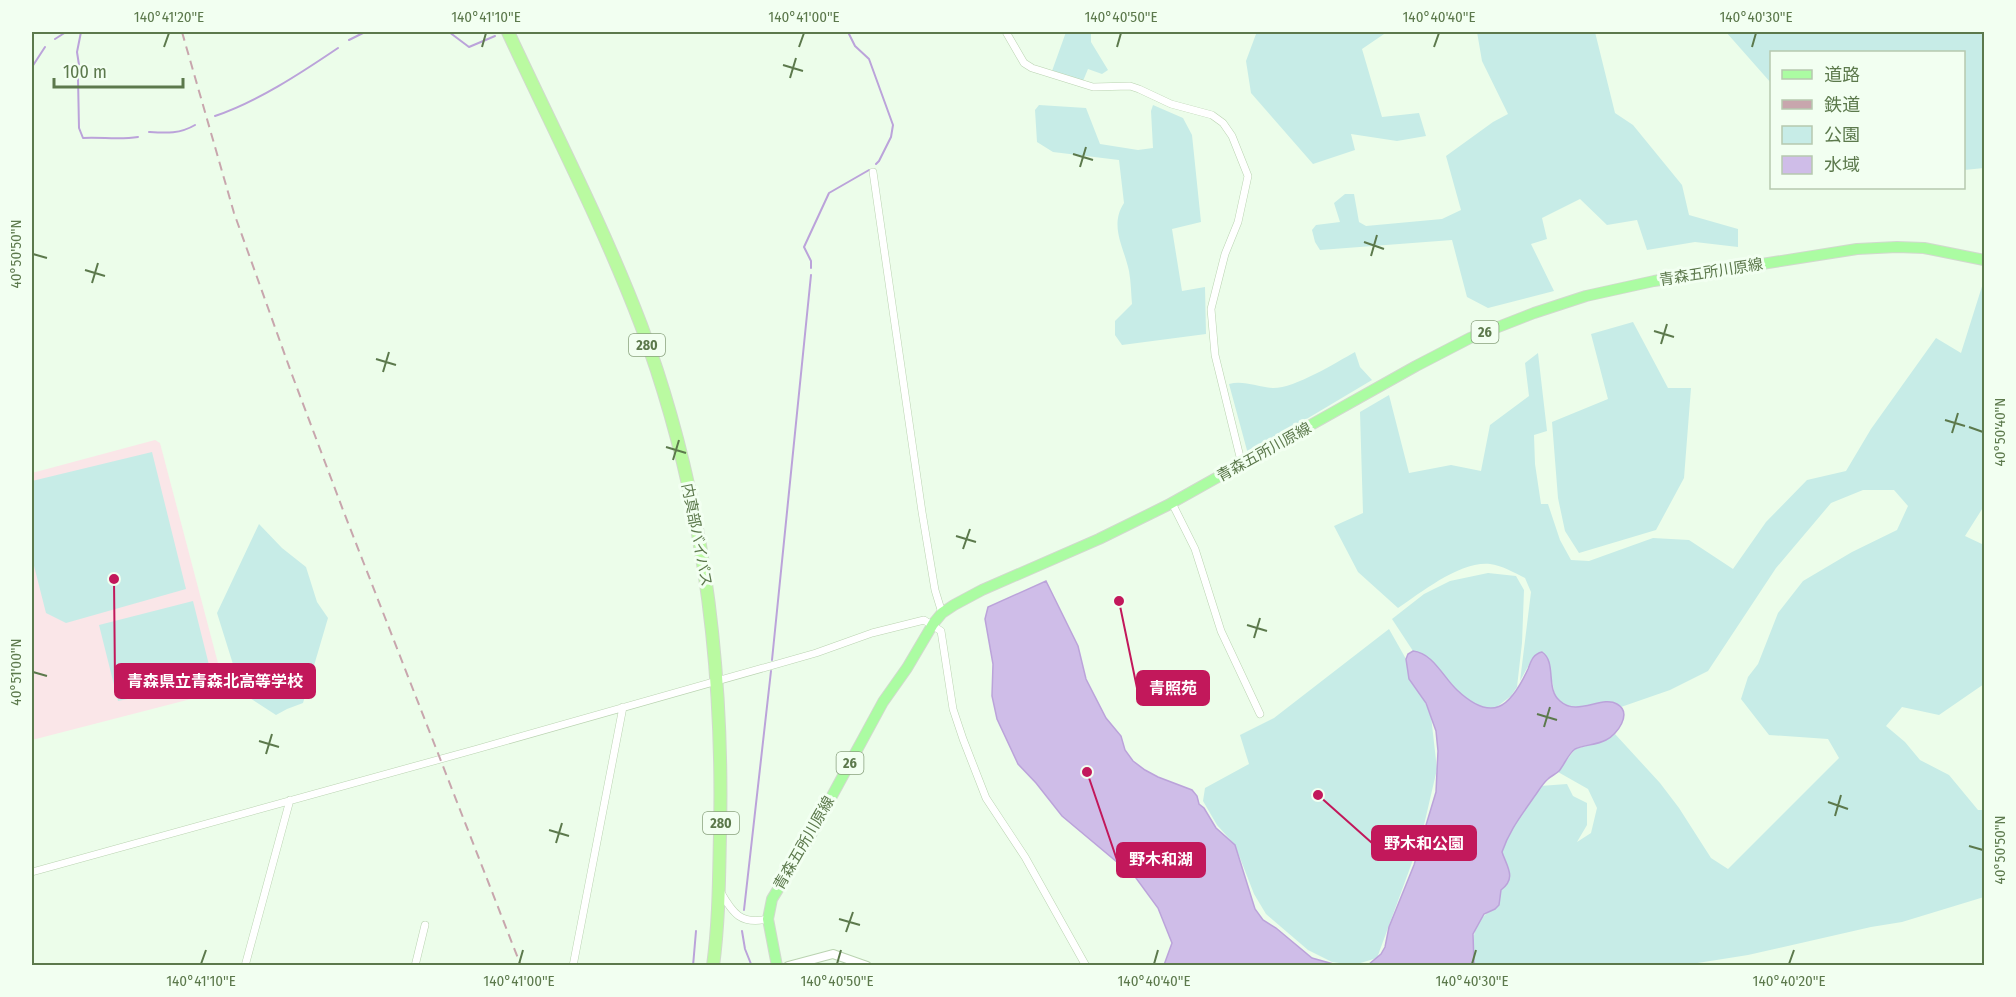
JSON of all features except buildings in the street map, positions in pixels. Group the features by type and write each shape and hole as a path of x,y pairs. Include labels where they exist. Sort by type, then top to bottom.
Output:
{"highway":[{"name":"内真部バイパス","path":"508,32 618,269 641,326 661,386 691,495 708,586 717,680 721,789 719,889 713,966"}],"main road":[{"name":"青森五所川原線","path":"777,966 768,918 772,899 807,842 883,702 942,613 982,590 1099,539 1172,503 1470,338 1534,313 1586,296 1654,281 1857,249 1924,248 1984,260"}],"street":[{"path":"1006,32 1024,63 1032,68 1093,87 1130,86 1139,89 1171,104 1212,115 1223,123 1232,136 1248,177 1238,222 1225,254 1211,309 1215,355 1242,465"},
{"path":"873,172 922,512 935,590 942,613"},
{"path":"1172,503 1195,549 1221,632 1260,714"},
{"path":"32,872 623,707 816,652 872,633 924,620 933,624 940,631 953,709 986,798 1025,857 1086,966"},
{"path":"573,966 623,707"},
{"path":"245,966 290,800"},
{"path":"719,889 730,909 740,917 755,921 768,918"},
{"path":"415,966 425,925"},
{"path":"788,966 833,954 867,966"}],"shaded area":[{"path":"155,440 160,443 224,686 222,691 32,740 32,473"}],"green space":[{"path":"1066,32 1091,32 1091,42 1108,70 1102,74 1088,69 1083,81 1052,71"},
{"path":"1387,32 1362,49 1382,117 1419,113 1426,136 1397,141 1351,134 1355,150 1313,164 1251,93 1246,61 1256,34"},
{"path":"1477,32 1595,32 1615,113 1633,125 1682,185 1689,215 1738,229 1738,247 1695,242 1647,250 1637,220 1607,225 1580,199 1542,218 1547,239 1531,244 1554,291 1488,308 1467,297 1452,240 1320,250 1312,230 1316,225 1340,222 1334,203 1345,194 1354,194 1359,222 1366,226 1442,219 1461,210 1446,156 1508,114 1482,61"},
{"path":"1726,32 1984,32 1984,168 1965,170 1965,51 1770,51 1770,82"},
{"path":"1039,105 1086,108 1100,144 1138,150 1153,148 1151,111 1153,105 1183,118 1192,135 1201,222 1172,229 1182,291 1205,287 1206,334 1122,345 1115,335 1115,321 1132,304 1129,271 1118,228 1118,220 1124,203 1119,160 1053,152 1037,142 1035,110"},
{"path":"1984,280 1984,506 1965,536 1984,545 1984,684 1939,715 1902,707 1886,726 1905,742 1920,760 1949,775 1978,810 1984,810 1984,897 1902,922 1748,955 1685,965 1473,965 1474,934 1480,920 1493,910 1502,852 1512,824 1540,786 1567,784 1573,796 1587,803 1587,825 1577,842 1591,833 1597,808 1588,789 1558,772 1575,749 1605,741 1615,734 1660,783 1711,858 1728,869 1839,758 1828,739 1769,735 1741,699 1748,677 1758,664 1778,613 1803,581 1852,552 1897,530 1908,506 1894,490 1863,490 1831,503 1776,568 1708,671 1670,690 1621,707 1615,703 1602,702 1574,707 1558,699 1549,675 1532,659 1520,681 1531,592 1525,578 1499,566 1478,564 1454,572 1398,608 1358,572 1334,526 1363,513 1360,412 1389,395 1409,473 1451,465 1481,471 1490,425 1529,396 1525,363 1538,353 1547,431 1534,435 1535,464 1541,504 1548,504 1560,540 1571,560 1589,561 1653,538 1689,540 1733,569 1766,522 1807,480 1846,471 1871,429 1936,338 1961,353"},
{"path":"1633,322 1668,388 1691,388 1684,478 1656,530 1579,553 1565,531 1558,498 1552,422 1608,399 1591,334"},
{"path":"1355,352 1360,367 1372,380 1248,454 1229,384 1281,387 1314,374"},
{"path":"152,452 186,589 66,623 46,613 32,558 32,481"},
{"path":"259,524 282,548 306,567 317,602 328,618 303,703 276,715 242,693 217,613"},
{"path":"1488,573 1516,576 1524,590 1522,643 1517,687 1511,696 1494,709 1476,715 1450,682 1413,651 1392,619 1424,594 1450,581"},
{"path":"193,601 213,681 118,701 99,625"},
{"path":"1389,629 1406,659 1431,716 1437,769 1421,838 1377,958 1354,965 1332,962 1308,950 1266,914 1254,894 1235,845 1217,825 1203,801 1205,788 1249,764 1240,735 1274,718"}],"water":[{"path":"1046,581 1078,646 1086,679 1106,718 1121,736 1125,750 1133,761 1158,777 1192,790 1216,828 1235,845 1255,909 1263,920 1312,958 1337,965 1164,965 1172,943 1158,908 1136,878 1062,816 1018,764 997,719 992,696 993,664 985,619 988,607"},
{"path":"1413,651 1432,661 1452,685 1469,700 1490,708 1507,701 1521,682 1533,658 1542,652 1549,662 1553,690 1560,701 1574,707 1611,702 1622,708 1624,713 1622,724 1615,734 1602,742 1573,751 1559,771 1542,786 1512,830 1502,852 1509,872 1509,881 1501,890 1499,905 1484,914 1473,934 1474,965 1368,965 1381,954 1385,947 1389,927 1414,865 1436,792 1438,751 1436,731 1426,703 1409,679 1406,659"}],"waterway":[{"path":"55,39 66,32"},
{"path":"79,65 77,52 81,32"},
{"path":"349,40 365,32"},
{"path":"449,32 469,47 495,36"},
{"path":"848,32 855,46 869,59 893,125 891,137 876,164"},
{"path":"32,67 45,47"},
{"path":"215,116 263,95 338,48"},
{"path":"78,78 79,128 83,138 138,137"},
{"path":"149,132 167,133 195,125"},
{"path":"811,268 811,261 804,247 829,193 869,170"},
{"path":"772,660 811,275"},
{"path":"744,910 771,671"},
{"path":"693,966 696,931"},
{"path":"742,931 745,949 751,964"}],"railway":[{"path":"182,32 234,213 291,372 521,966"}],"place":[{"name":"青森県立青森北高等学校","path":"114,579"},
{"name":"青照苑","path":"1119,601"},
{"name":"野木和湖","path":"1087,772"},
{"name":"野木和公園","path":"1318,795"}]}
